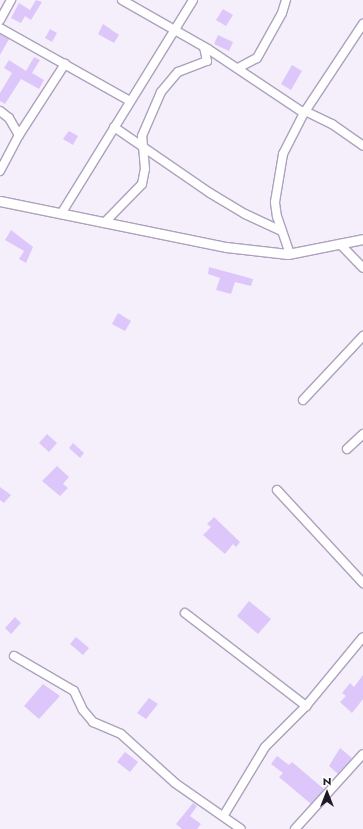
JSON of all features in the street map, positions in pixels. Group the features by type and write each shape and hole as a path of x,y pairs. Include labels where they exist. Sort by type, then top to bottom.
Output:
{"street":[{"path":"0,20 12,0"},
{"path":"122,0 204,47 304,112 332,124 363,146"},
{"path":"61,214 193,0"},
{"path":"238,68 257,58 282,13 286,0"},
{"path":"290,254 281,231 275,202 284,154 304,112 363,24"},
{"path":"0,28 130,101"},
{"path":"104,223 142,184 145,169 142,136 161,92 178,72 207,61 204,47"},
{"path":"0,171 19,135 65,64"},
{"path":"0,111 9,118 19,135"},
{"path":"114,127 210,193 245,214 281,231"},
{"path":"0,201 226,247 290,254 363,239"},
{"path":"340,244 363,268"},
{"path":"303,400 363,336"},
{"path":"347,449 363,434"},
{"path":"276,490 363,583"},
{"path":"185,613 306,706"},
{"path":"224,815 265,747 306,706 363,637"},
{"path":"14,656 74,691 82,710 93,722 121,734 175,783 224,815 241,829"},
{"path":"295,829 363,754"}],"building":[{"path":"36,0 42,2 31,20 25,16 21,23 11,18 19,3 30,10"},
{"path":"223,9 233,15 226,26 216,20"},
{"path":"103,24 119,35 114,43 98,34"},
{"path":"50,29 57,33 52,42 45,38"},
{"path":"0,34 9,39 0,55"},
{"path":"218,35 233,42 229,51 214,44"},
{"path":"34,57 40,60 32,73 44,80 39,89 21,79 5,104 0,101 0,93 12,73 4,68 9,60 26,71"},
{"path":"292,65 302,71 291,90 281,84"},
{"path":"69,131 78,136 73,145 63,139"},
{"path":"11,230 33,247 26,263 19,259 24,251 5,240"},
{"path":"209,267 253,279 251,286 235,282 231,294 216,290 220,278 208,274"},
{"path":"118,313 131,321 125,331 112,324"},
{"path":"47,434 57,443 49,452 39,443"},
{"path":"73,443 84,453 80,458 69,448"},
{"path":"57,466 69,477 63,484 68,488 60,496 42,481"},
{"path":"0,487 11,495 4,503 0,500"},
{"path":"214,517 240,542 236,547 233,544 225,554 203,535 211,527 207,524"},
{"path":"249,601 271,619 258,634 237,616"},
{"path":"15,617 21,623 11,634 5,628"},
{"path":"76,637 89,648 83,655 70,644"},
{"path":"363,675 363,699 352,713 340,702 346,696 342,693 350,683 354,687"},
{"path":"43,684 60,696 39,719 24,706"},
{"path":"149,698 158,704 146,719 137,713"},
{"path":"340,748 352,758 338,774 329,766"},
{"path":"125,752 138,762 130,772 117,762"},
{"path":"277,756 289,765 292,762 324,789 311,804 279,777 283,773 271,764"},
{"path":"193,803 197,806 190,816 201,824 197,829 182,829 176,824"}]}
